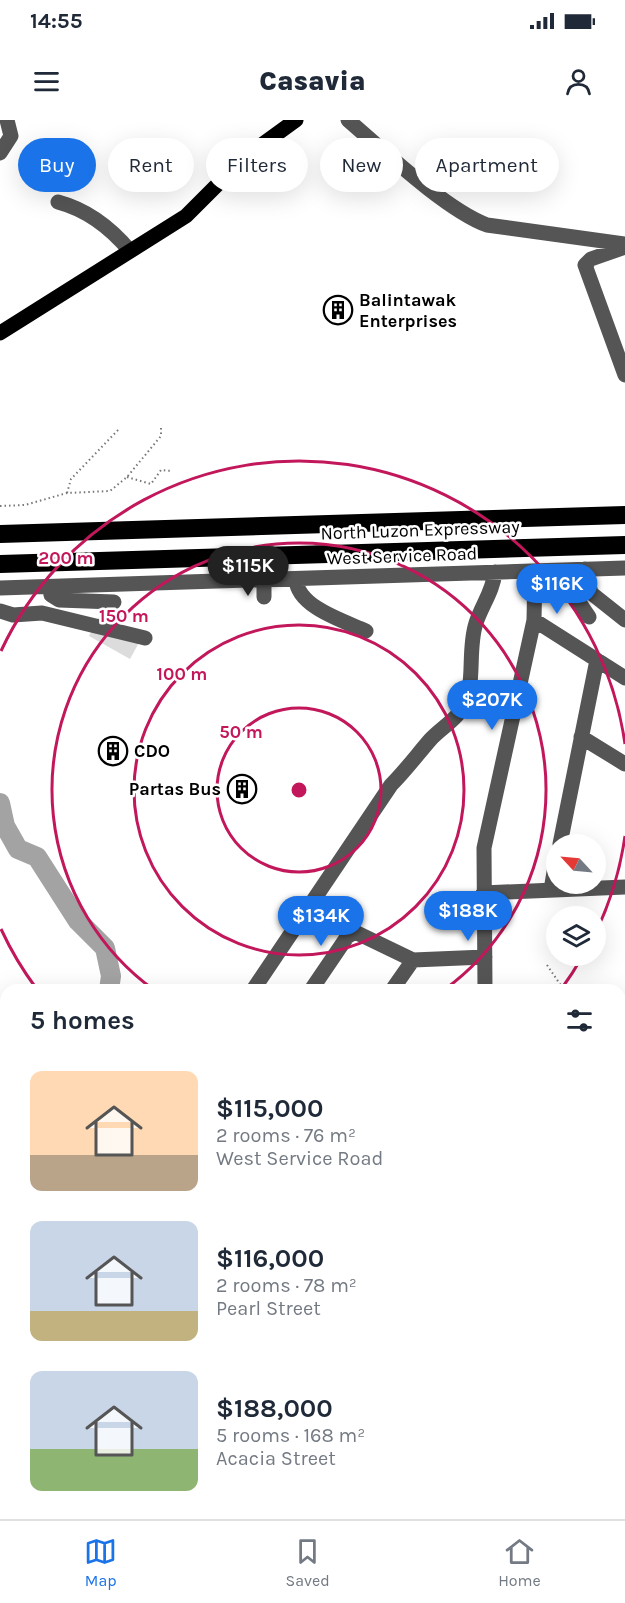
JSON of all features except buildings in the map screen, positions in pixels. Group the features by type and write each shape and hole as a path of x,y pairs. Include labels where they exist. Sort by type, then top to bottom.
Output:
{"highway":[{"name":"North Luzon Expressway","path":"0,534 625,515"},
{"name":"North Luzon Expressway","path":"0,564 625,545"}],"main road":[{"path":"0,333 186,216 245,157 296,120"}],"street":[{"path":"0,153 11,136 7,120"},
{"path":"348,120 446,201 476,221 487,225 625,245"},
{"path":"58,202 88,213 106,226 130,251"},
{"path":"625,245 591,259 585,265 625,375"},
{"name":"West Service Road","path":"0,588 625,568"},
{"path":"585,569 591,593 625,620"},
{"path":"564,570 568,585 589,616"},
{"path":"485,984 484,848 534,620 535,571"},
{"path":"257,984 391,785 430,740 450,725 464,705 469,692 476,624 494,585 495,572"},
{"path":"296,579 299,591 309,603 366,631"},
{"path":"264,580 264,597"},
{"path":"50,587 51,595 59,600 114,603"},
{"path":"0,611 13,615 42,613 145,638"},
{"path":"534,620 625,678"},
{"path":"562,834 597,660"},
{"path":"581,737 625,764"},
{"path":"606,888 625,887"},
{"path":"483,893 546,890"},
{"path":"315,984 347,937 355,932 413,960 485,957"},
{"path":"396,984 413,960"}],"path":[{"path":"0,506 25,505 68,493 110,491 127,477 161,436 161,428"},
{"path":"68,493 71,479 119,429"},
{"path":"127,477 151,484 161,470 172,471"},
{"path":"548,966 560,984"}],"shaded area":[{"path":"100,615 141,639 130,659 89,636"}],"waterway":[{"path":"0,803 5,826 18,849 37,857 78,921 105,948 111,976 110,984"}],"place":[{"name":"Balintawak Enterprises","path":"338,310"},
{"name":"CDO","path":"113,751"},
{"name":"Partas Bus","path":"242,789"}]}
